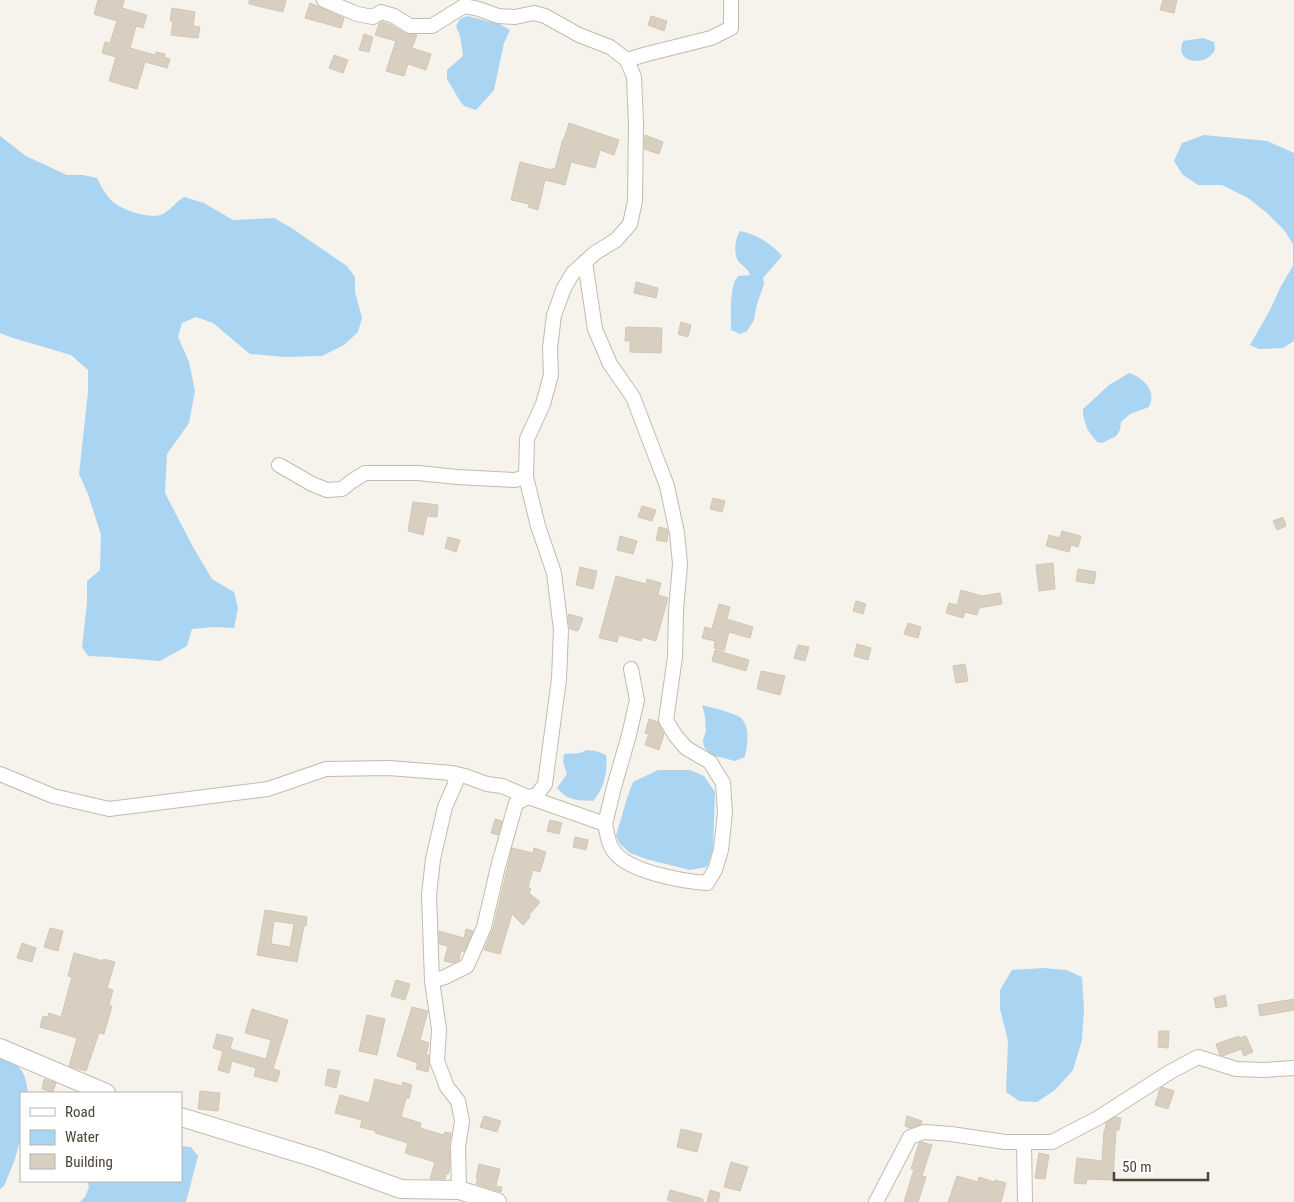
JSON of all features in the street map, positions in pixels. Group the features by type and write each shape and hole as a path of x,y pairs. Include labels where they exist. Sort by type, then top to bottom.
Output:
{"street":[{"path":"324,0 357,14 373,17 381,12 394,16 410,26 432,26 464,6 498,16 515,17 534,13 545,16 579,35 610,47 627,60 634,77 636,123 635,201 630,224 616,240 594,254 573,273 564,288 554,315 550,348 551,375 543,404 527,439 526,477 538,526 554,573 561,630 559,679 544,784 537,795 516,803 484,926 467,966 432,981"},
{"path":"627,60 711,38 731,28 731,0"},
{"path":"585,262 595,329 610,364 633,397 667,486 677,533 680,564 675,657 666,720 686,748 710,762 724,784 725,812 721,850 715,870 707,883 687,881 641,869 622,860 612,850 605,824 637,700 631,669"},
{"path":"279,465 312,484 327,490 342,489 365,474 418,473 515,480 526,477"},
{"path":"0,774 52,796 109,810 268,790 326,769 389,768 452,773 487,784 502,786 605,824"},
{"path":"452,773 456,782 445,807 433,860 429,895 432,981 440,1030 438,1061 447,1087 458,1101 462,1122 458,1147 459,1190"},
{"path":"0,1048 104,1092"},
{"path":"876,1202 910,1137 924,1132 1005,1142 1052,1142 1098,1118 1198,1056 1236,1069 1294,1068"},
{"path":"182,1117 318,1160 401,1189 459,1190 498,1202"},
{"path":"1024,1142 1025,1202"}],"water":[{"path":"467,16 499,24 510,30 504,43 494,90 476,110 464,106 447,79 447,70 463,56 460,36 456,26 460,19"},
{"path":"1203,38 1214,42 1215,50 1211,55 1199,61 1189,60 1185,57 1181,48 1183,41"},
{"path":"1204,135 1267,141 1294,153 1294,341 1283,348 1259,349 1250,345 1293,266 1293,244 1284,230 1248,198 1222,185 1198,185 1182,174 1174,161 1182,143"},
{"path":"0,136 26,156 67,175 83,175 97,178 112,201 122,208 136,213 158,216 184,197 204,203 233,220 274,218 347,266 355,277 355,292 362,318 358,332 344,345 322,356 285,357 250,354 213,323 196,317 182,323 178,337 189,362 195,391 189,423 167,454 165,493 212,579 234,592 238,608 234,628 192,629 187,646 160,661 88,656 82,647 87,603 87,581 100,570 101,535 88,494 79,474 88,392 88,370 71,355 0,333"},
{"path":"740,231 752,234 763,240 782,256 763,278 764,284 754,320 747,331 740,334 731,330 733,287 738,276 750,275 737,259 735,251"},
{"path":"1129,373 1140,378 1148,386 1151,396 1149,407 1130,414 1121,422 1120,430 1116,436 1102,443 1097,442 1087,429 1083,409 1109,385"},
{"path":"702,705 728,712 741,718 747,732 745,757 735,761 711,755 704,747 703,740 706,731"},
{"path":"587,750 606,755 604,780 600,791 593,801 569,798 557,788 567,774 563,762 564,754 580,753"},
{"path":"658,770 690,770 704,776 715,792 713,849 707,867 690,870 646,859 630,853 620,844 616,836 633,782"},
{"path":"1043,968 1066,970 1082,977 1084,1010 1082,1040 1073,1070 1055,1090 1037,1102 1019,1101 1006,1092 1008,1041 1000,1009 1000,990 1012,970"},
{"path":"0,1055 13,1062 21,1070 28,1092 20,1092 20,1141 4,1186 0,1189"},
{"path":"182,1146 191,1147 198,1156 186,1202 80,1202 85,1197 89,1187 87,1182 182,1182"}],"building":[{"path":"98,0 124,0 122,8 147,15 143,28 136,26 130,48 155,55 156,52 165,54 164,57 170,59 167,68 145,62 137,89 109,81 116,57 102,53 105,42 110,43 117,21 94,14"},
{"path":"249,0 286,0 283,12 249,4"},
{"path":"1163,0 1177,0 1174,13 1160,10"},
{"path":"310,3 344,18 341,28 305,18"},
{"path":"172,8 195,12 193,26 200,27 198,38 171,35 173,21 170,21"},
{"path":"651,16 667,21 664,31 648,25"},
{"path":"382,22 406,34 417,35 412,48 431,54 426,70 408,64 404,76 386,71 396,41 375,35 379,24"},
{"path":"364,34 373,37 369,52 359,50"},
{"path":"334,55 348,60 343,73 329,68"},
{"path":"569,123 619,140 614,155 600,150 595,168 571,162 565,185 545,180 538,210 528,207 529,204 511,200 520,162 552,170 552,168 555,169"},
{"path":"645,135 663,142 659,154 644,149"},
{"path":"636,282 658,288 656,298 634,293"},
{"path":"681,322 691,325 688,337 678,334"},
{"path":"626,327 662,328 661,353 630,352 630,341 625,341"},
{"path":"713,498 725,501 722,512 710,509"},
{"path":"413,502 438,505 437,517 427,516 423,535 408,531"},
{"path":"642,506 656,510 652,521 638,517"},
{"path":"1283,517 1286,526 1277,530 1273,521"},
{"path":"659,527 667,529 667,542 656,540"},
{"path":"1062,531 1081,536 1078,547 1071,545 1069,552 1046,546 1049,535 1060,538"},
{"path":"620,536 637,541 633,554 617,550"},
{"path":"448,537 460,540 456,552 445,548"},
{"path":"1053,563 1055,589 1039,591 1036,565"},
{"path":"580,567 597,571 593,589 576,585"},
{"path":"1078,569 1096,572 1094,584 1076,581"},
{"path":"616,576 646,584 647,579 661,583 658,595 668,598 656,641 642,637 641,641 619,635 617,642 599,638"},
{"path":"961,590 982,596 1000,593 1002,604 979,608 977,615 965,612 963,618 946,613 949,603 957,605"},
{"path":"856,601 866,604 863,614 853,611"},
{"path":"719,604 730,607 727,619 753,627 750,638 729,632 724,651 714,648 715,641 702,638 705,627 712,629"},
{"path":"569,614 583,618 578,631 570,629"},
{"path":"908,623 921,627 918,638 904,634"},
{"path":"857,644 871,648 868,660 854,656"},
{"path":"798,645 809,647 805,661 794,658"},
{"path":"715,650 749,660 746,671 712,661"},
{"path":"965,664 968,681 956,683 953,666"},
{"path":"761,671 785,676 780,695 757,689"},
{"path":"649,719 658,722 664,734 659,750 645,745 649,734 645,733"},
{"path":"495,819 502,821 498,835 491,833"},
{"path":"550,820 562,823 559,834 547,831"},
{"path":"575,837 588,840 586,850 573,847"},
{"path":"512,848 533,853 534,848 546,852 540,872 533,870 528,887 531,889 529,893 540,902 523,925 512,914 500,954 484,950 493,929"},
{"path":"265,910 307,917 297,962 257,955","holes":["274,921 294,924 290,947 271,944"]},
{"path":"50,928 63,931 58,951 44,947"},
{"path":"466,929 473,931 464,952 461,951 459,960 453,963 444,961 448,946 439,944 439,931 464,938"},
{"path":"22,943 36,948 32,962 17,958"},
{"path":"74,953 103,961 103,959 115,962 107,988 113,990 109,1005 112,1006 104,1034 99,1033 86,1071 69,1066 77,1038 40,1027 43,1016 48,1017 49,1013 61,1017 72,977 68,976"},
{"path":"396,980 410,984 405,1000 391,996"},
{"path":"1225,995 1227,1006 1216,1008 1214,998"},
{"path":"1294,999 1294,1010 1260,1016 1258,1005"},
{"path":"412,1007 428,1011 420,1040 429,1043 426,1055 429,1055 428,1072 416,1069 418,1063 397,1056"},
{"path":"252,1009 288,1020 273,1069 280,1071 277,1082 254,1076 256,1068 232,1061 229,1073 218,1070 223,1051 213,1048 217,1034 233,1038 230,1049 266,1059 271,1040 245,1033"},
{"path":"367,1015 385,1019 377,1055 359,1051"},
{"path":"1159,1031 1169,1031 1168,1048 1158,1047"},
{"path":"1239,1036 1239,1038 1246,1036 1253,1052 1244,1056 1241,1049 1222,1056 1220,1055 1216,1044"},
{"path":"328,1069 340,1071 336,1088 325,1085"},
{"path":"44,1079 56,1083 53,1092 42,1089"},
{"path":"375,1079 402,1086 403,1082 412,1085 401,1117 421,1123 420,1128 444,1135 445,1132 451,1133 449,1147 450,1167 445,1179 430,1179 435,1162 405,1153 408,1143 360,1127 362,1120 335,1113 340,1095 369,1103"},
{"path":"1162,1087 1174,1091 1168,1109 1155,1105"},
{"path":"200,1091 220,1093 218,1111 198,1109"},
{"path":"484,1116 501,1121 497,1132 480,1127"},
{"path":"907,1116 922,1121 921,1124 910,1128 905,1126"},
{"path":"1115,1117 1121,1118 1119,1130 1116,1130 1113,1180 1087,1179 1086,1184 1074,1183 1077,1158 1102,1161 1106,1123"},
{"path":"681,1129 702,1134 697,1152 677,1147"},
{"path":"919,1143 932,1145 922,1176 926,1177 918,1202 904,1202 914,1169 911,1169"},
{"path":"1039,1153 1049,1155 1045,1179 1035,1178"},
{"path":"731,1162 748,1167 740,1191 724,1187"},
{"path":"479,1164 500,1169 496,1186 502,1187 501,1192 476,1184"},
{"path":"957,1176 978,1182 979,1177 994,1182 995,1180 1006,1183 1001,1202 948,1202"},
{"path":"670,1190 703,1199 703,1202 675,1202 667,1200"},
{"path":"710,1190 720,1193 718,1202 707,1202"}]}
